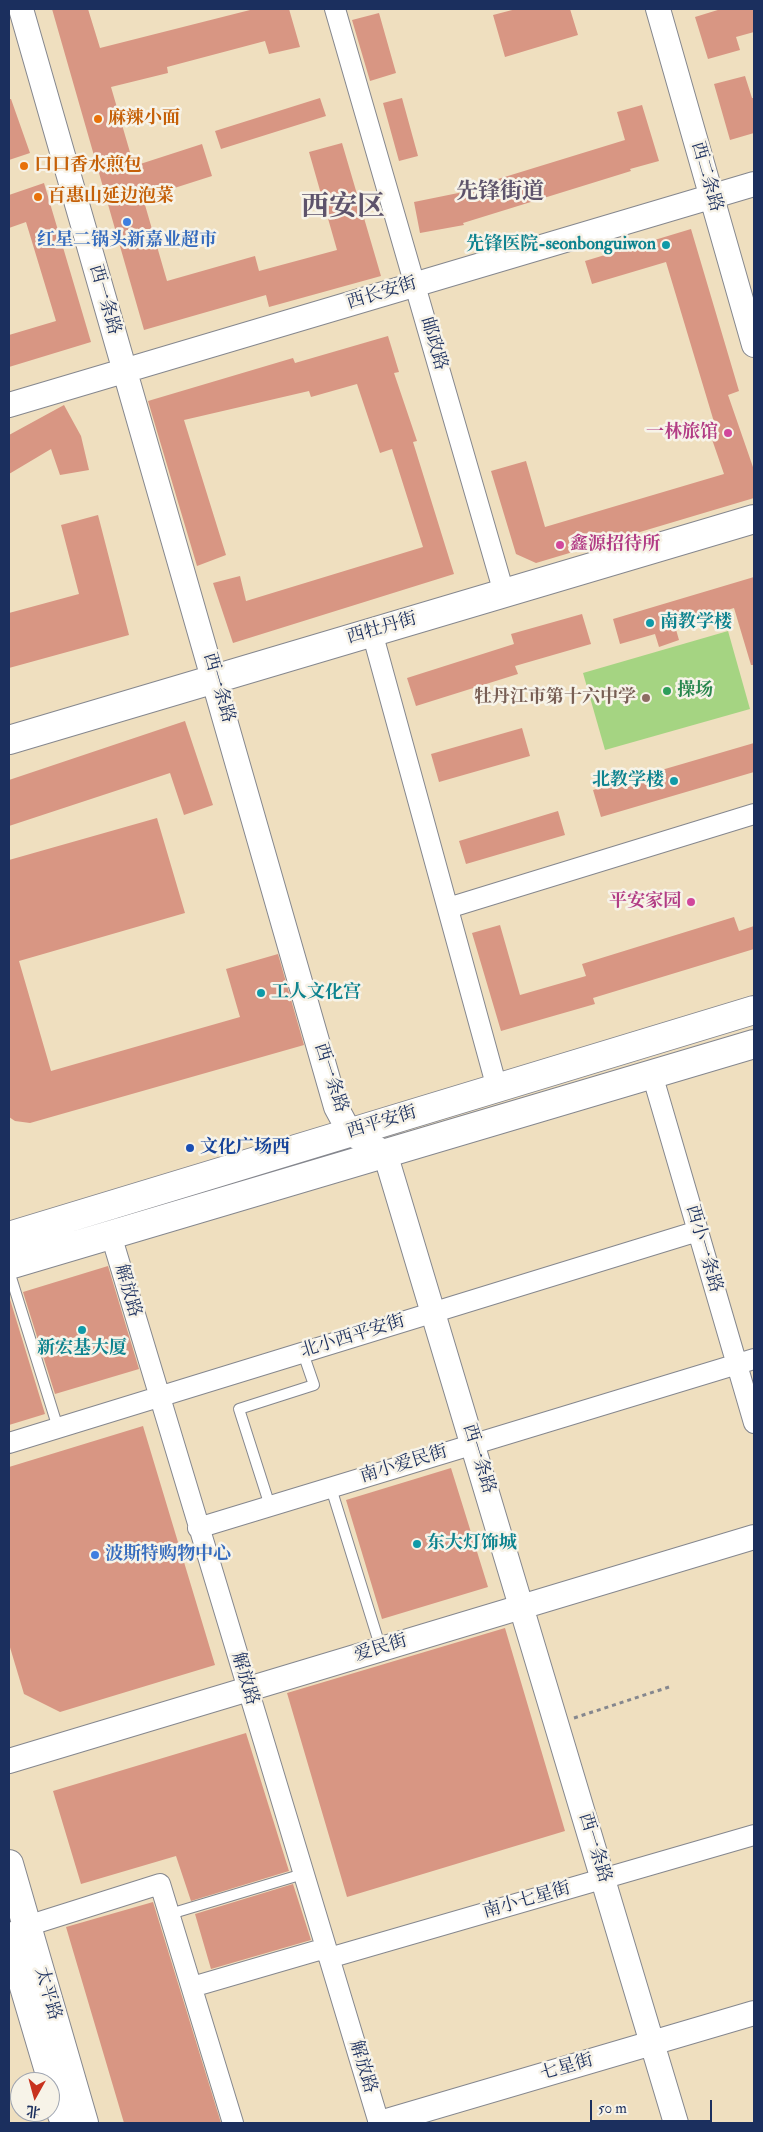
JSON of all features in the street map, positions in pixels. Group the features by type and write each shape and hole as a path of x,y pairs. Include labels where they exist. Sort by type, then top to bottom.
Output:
{"main road":[{"name":"西牡丹街","path":"9,740 754,519"},
{"name":"西平安街","path":"9,1236 754,1010"},
{"name":"西平安街","path":"9,1265 754,1044"},
{"name":"太平路","path":"9,1864 18,1931 64,2123"},
{"name":"太平路","path":"18,1931 84,2123"}],"street":[{"name":"西一条路","path":"21,9 124,372 215,679 336,1106 350,1133 386,1153 676,2123"},
{"name":"邮政路","path":"335,9 504,593"},
{"name":"西二条路","path":"658,9 754,345"},
{"name":"西长安街","path":"9,405 754,184"},
{"path":"372,632 497,1088"},
{"path":"448,908 754,814"},
{"name":"西小一条路","path":"652,1074 698,1231 746,1362 754,1423"},
{"name":"北小西平安街","path":"9,1443 698,1231"},
{"name":"解放路","path":"111,1235 158,1397 379,2123"},
{"name":"南小爱民街","path":"198,1528 746,1362"},
{"name":"爱民街","path":"9,1761 754,1537"},
{"name":"南小七星街","path":"192,1987 603,1879 754,1835"},
{"path":"18,1931 160,1884 233,2123"},
{"name":"七星街","path":"379,2123 754,2013"}],"lane":[{"path":"9,1271 58,1428"},
{"path":"270,1506 239,1409 314,1385 303,1353"},
{"path":"331,1488 381,1649"},
{"path":"170,1914 303,1874"}],"path":[{"path":"557,1724 669,1687"}],"green space":[{"name":"操场","path":"728,631 750,709 605,750 583,673"}],"building":[{"path":"52,9 88,9 100,48 254,9 289,9 300,47 269,54 265,41 167,67 168,73 111,87 134,166 202,144 212,176 143,198 167,281 255,256 259,271 337,250 309,152 342,143 381,276 269,307 266,295 144,330"},
{"path":"516,9 570,9 578,35 505,57 493,15"},
{"path":"721,9 754,9 754,32 736,37 740,50 708,59 695,17"},
{"path":"379,13 396,73 370,81 352,20"},
{"path":"745,76 752,98 754,98 754,133 730,140 714,84"},
{"path":"320,98 326,116 221,149 215,131"},
{"path":"402,98 418,156 399,161 383,103"},
{"path":"9,99 11,99 30,153 9,160"},
{"path":"642,105 659,161 463,223 464,225 420,233 414,202 473,190 472,187 625,140 617,112"},
{"path":"44,183 91,342 9,367 9,335 56,321 26,222 9,228 9,195"},
{"path":"691,229 739,391 728,395 754,470 754,498 536,563 516,554 491,471 526,461 545,527 724,474 707,425 714,422 666,262 592,284 585,261"},
{"path":"388,336 399,372 394,373 417,441 413,442 454,574 233,643 213,583 240,576 246,601 423,547 392,449 380,453 357,384 311,397 309,391 184,420 226,555 197,566 148,401 293,358 295,363"},
{"path":"64,405 81,436 89,470 60,475 51,449 9,474 9,435"},
{"path":"98,515 129,635 9,668 9,613 79,594 61,525"},
{"name":"南教学楼","path":"754,577 754,665 751,665 734,608 675,626 679,640 659,647 655,634 620,644 613,619"},
{"path":"582,614 591,644 515,666 518,674 416,706 407,678 514,644 511,634"},
{"path":"185,721 213,805 184,815 170,773 9,826 9,780"},
{"path":"522,728 530,756 439,782 431,754"},
{"name":"北教学楼","path":"754,743 754,772 601,817 593,790"},
{"path":"558,811 565,835 466,864 459,841"},
{"name":"工人文化宫","path":"157,818 185,913 19,961 51,1071 240,1017 226,969 278,954 304,1045 30,1123 15,1121 9,1117 9,860"},
{"path":"734,917 739,931 754,926 754,949 593,998 595,1004 501,1031 472,933 500,925 520,995 586,976 582,964"},
{"name":"新宏基大厦","path":"108,1266 139,1369 55,1394 23,1292"},
{"path":"9,1296 45,1414 9,1425"},
{"name":"波斯特购物中心","path":"143,1426 215,1665 60,1712 24,1694 9,1644 9,1467"},
{"name":"东大灯饰城","path":"451,1468 488,1587 382,1619 346,1500"},
{"path":"505,1628 565,1831 347,1897 287,1693"},
{"path":"246,1733 289,1871 191,1901 176,1856 81,1884 53,1791"},
{"path":"293,1884 311,1940 211,1969 195,1914"},
{"path":"153,1902 221,2123 124,2123 66,1927"}],"place":[{"name":"麻辣小面","path":"98,119"},
{"name":"口口香水煎包","path":"24,166"},
{"name":"百惠山延边泡菜","path":"38,197"},
{"name":"红星二锅头新嘉业超市","path":"127,222"},
{"name":"先锋医院-seonbonguiwon","path":"666,245"},
{"name":"一林旅馆","path":"728,433"},
{"name":"鑫源招待所","path":"560,545"},
{"name":"南教学楼","path":"650,623"},
{"name":"操场","path":"667,691"},
{"name":"牡丹江市第十六中学","path":"646,698"},
{"name":"北教学楼","path":"674,781"},
{"name":"平安家园","path":"691,902"},
{"name":"工人文化宫","path":"261,993"},
{"name":"文化广场西","path":"190,1148"},
{"name":"新宏基大厦","path":"82,1330"},
{"name":"东大灯饰城","path":"417,1544"},
{"name":"波斯特购物中心","path":"95,1555"}],"district":[{"name":"先锋街道","path":"500,193"},
{"name":"西安区","path":"343,209"}]}
